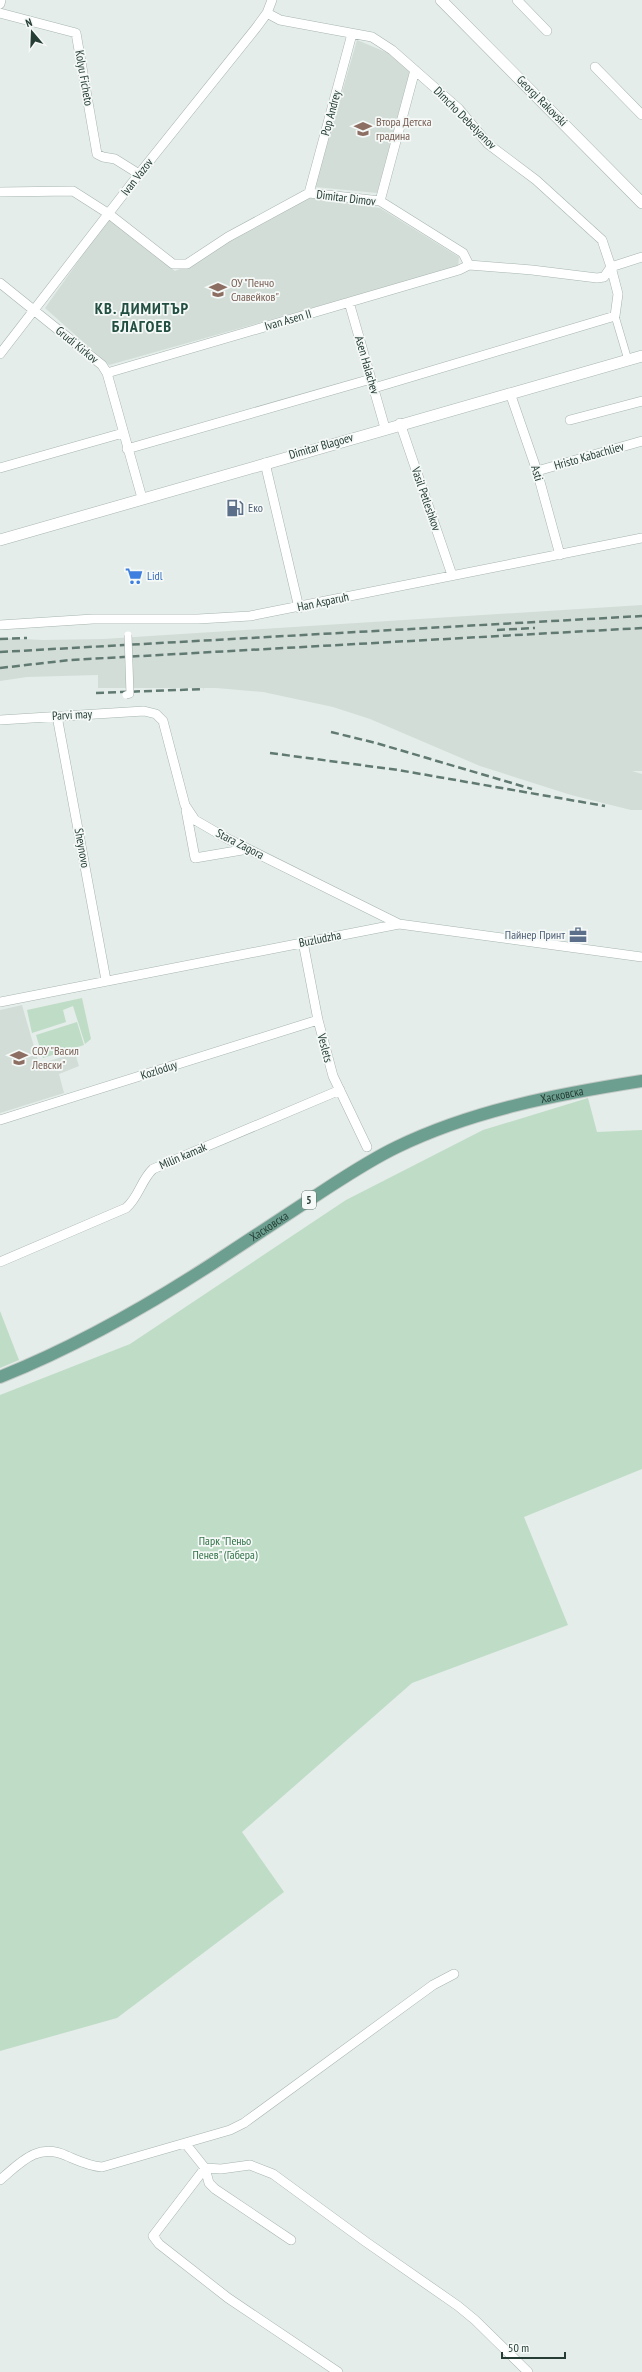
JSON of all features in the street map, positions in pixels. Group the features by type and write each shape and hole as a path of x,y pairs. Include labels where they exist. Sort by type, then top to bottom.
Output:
{"main road":[{"name":"Хасковска","path":"0,1377 76,1344 114,1324 212,1264 357,1169 396,1147 421,1136 494,1110 572,1092 642,1081"}],"street":[{"path":"0,4 1,0"},
{"name":"Ivan Vazov","path":"0,354 139,174 267,13 272,0"},
{"name":"Georgi Rakovski","path":"441,0 642,203"},
{"path":"517,0 547,31"},
{"name":"Kolyu Ficheto","path":"0,13 76,33 98,154 103,157 115,159 139,174"},
{"name":"Dimcho Debelyanov","path":"267,13 280,20 372,37 392,50 416,70 458,109 488,144 536,180 602,240 612,267 618,294 615,316"},
{"name":"Pop Andrey","path":"309,193 352,34"},
{"path":"595,67 642,115"},
{"path":"380,201 416,70"},
{"name":"Dimitar Dimov","path":"0,192 73,191 109,214 170,262 179,265 187,264 228,237 309,193 380,201 463,253 469,265"},
{"path":"469,265 597,278 604,277 612,267 642,257"},
{"name":"Ivan Asen II","path":"107,373 469,265"},
{"name":"Grudi Kirkov","path":"0,283 92,356 107,373 127,449 142,498"},
{"name":"Asen Halachev","path":"349,302 385,428"},
{"path":"374,388 615,316 628,360"},
{"name":"Dimitar Blagoev","path":"0,540 400,423 642,356"},
{"path":"127,449 371,379"},
{"name":"Asti","path":"510,393 537,471 560,554"},
{"path":"570,420 642,401"},
{"name":"Vasil Petleshkov","path":"400,423 452,575"},
{"path":"0,468 123,433"},
{"name":"Hristo Kabachliev","path":"537,471 642,441"},
{"path":"265,463 299,608"},
{"name":"Han Asparuh","path":"0,625 93,619 250,616 299,608 452,575 642,538"},
{"path":"126,695 130,694 128,635"},
{"name":"Parvi may","path":"0,720 144,712"},
{"name":"Stara Zagora","path":"144,712 156,714 163,722 185,805 195,820 248,849 399,924"},
{"name":"Sheynovo","path":"57,716 106,980"},
{"path":"185,805 195,858 248,849"},
{"name":"Buzludzha","path":"0,1002 106,980 399,924 642,957"},
{"name":"Veslets","path":"303,942 318,1020 333,1076 367,1147"},
{"name":"Kozloduy","path":"0,1120 318,1020"},
{"name":"Milin kamak","path":"0,1262 126,1208 134,1200 144,1180 154,1169 340,1090"},
{"path":"0,2180 19,2164 42,2151 51,2150 91,2166 102,2167 230,2130 244,2123 433,1985 454,1974"},
{"path":"185,2143 206,2168 206,2177 215,2189 290,2240"},
{"path":"206,2168 221,2169 250,2165 274,2174 366,2242 458,2306 475,2320 528,2372"},
{"path":"206,2168 156,2231 153,2236 154,2240 228,2298 338,2372"}],"shaded area":[{"name":"Втора Детска градина","path":"357,40 388,53 410,71 377,193 315,187"},
{"name":"ОУ \"Пенчо Славейков\"","path":"310,198 380,208 459,257 458,267 109,365 45,308 109,218 175,271 189,265 233,238"},
{"path":"642,605 642,771 632,771 642,774 642,810 631,810 571,795 480,766 370,719 333,707 263,692 216,688 98,688 98,675 27,677 0,681 0,638 43,640 103,639"},
{"name":"СОУ \"Васил Левски\"","path":"22,1005 39,1064 75,1053 79,1066 59,1074 64,1093 0,1113 0,1010"}],"green space":[{"path":"82,998 91,1039 85,1044 73,1006 63,1010 66,1022 32,1033 27,1010"},
{"path":"77,1022 84,1045 43,1058 36,1035"},
{"name":"Парк \"Пеньо Пенев\" (Габера)","path":"588,1098 597,1132 642,1130 642,1469 524,1517 568,1625 412,1683 242,1832 284,1892 117,2018 0,2051 0,1395 130,1344 346,1200 483,1130"},
{"path":"0,1311 19,1360 0,1368"}],"railway":[{"path":"0,652 642,616"},
{"path":"497,630 535,628"},
{"path":"0,668 70,660 642,628"},
{"path":"0,639 27,638"},
{"path":"96,693 204,689"},
{"path":"331,732 376,743 532,789"},
{"path":"270,753 398,770 605,806"}],"place":[{"name":"Втора Детска градина","path":"363,129"},
{"name":"ОУ \"Пенчо Славейков\"","path":"218,290"},
{"name":"Еко","path":"235,508"},
{"name":"Lidl","path":"134,576"},
{"name":"Пайнер Принт","path":"578,935"},
{"name":"СОУ \"Васил Левски\"","path":"19,1058"}],"district":[{"name":"КВ. ДИМИТЪР БЛАГОЕВ","path":"142,317"}]}
